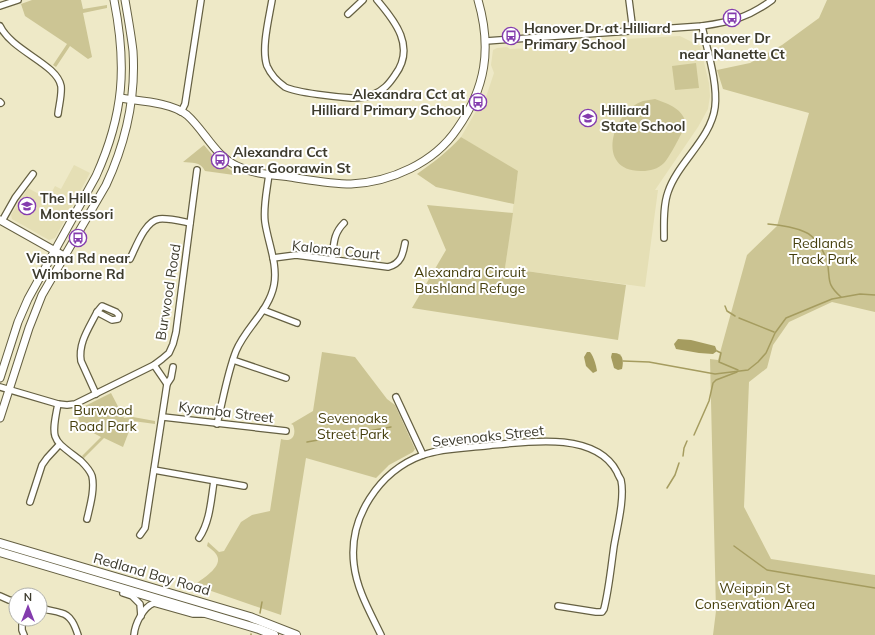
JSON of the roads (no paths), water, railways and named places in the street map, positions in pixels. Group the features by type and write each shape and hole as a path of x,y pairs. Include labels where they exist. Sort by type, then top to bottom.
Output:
{"main road":[{"path":"0,378 18,322 54,251 96,176 112,135 120,98 121,55 114,0"},
{"path":"0,418 42,295 106,185 122,140 131,99 133,52 125,0"},
{"path":"120,98 165,105 181,112 192,121 224,158 242,168 269,174 334,183 366,182 399,174 425,160 436,151 454,134 471,107 485,64 486,41 483,17 478,0"},
{"path":"1,221 64,256"},
{"name":"Redland Bay Road","path":"0,543 250,617 296,635"},
{"name":"Redland Bay Road","path":"0,552 211,614 274,635"}],"street":[{"path":"0,6 18,0"},
{"path":"181,112 185,104 201,0"},
{"path":"272,0 265,48 267,66 273,76 287,87 298,90 352,98 362,98 372,95 387,86 398,71 402,60 404,47 402,36 393,19 377,0"},
{"path":"348,14 362,0"},
{"path":"629,0 633,31"},
{"path":"486,41 702,26 730,22 748,15 772,0"},
{"path":"0,26 7,38 52,70 58,78 61,90 58,114"},
{"path":"664,238 665,207 668,192 674,180 707,129 715,108 715,90 702,26"},
{"name":"Burwood Road","path":"0,387 58,404 75,404 154,365 169,353 173,344 196,170"},
{"path":"1,221 15,198 33,174"},
{"path":"217,424 233,360 241,342 264,310 271,296 274,285 275,274 273,258 264,213 269,174"},
{"path":"130,259 146,227 152,221 157,219 165,219 190,223"},
{"path":"332,259 335,236 344,223"},
{"name":"Kaloma Court","path":"273,258 296,255 381,267 393,266 401,258 405,243"},
{"path":"264,310 297,323"},
{"path":"96,394 81,361 80,348 97,312"},
{"path":"233,360 286,378"},
{"path":"154,365 168,384"},
{"path":"140,535 144,528 168,384 173,367"},
{"path":"396,397 423,455"},
{"path":"58,404 54,434 60,445 85,465 91,474 93,484 87,520"},
{"name":"Kyamba Street","path":"163,417 286,431"},
{"name":"Sevenoaks Street","path":"381,635 357,581 354,564 356,533 368,500 378,486 391,473 407,462 423,455 446,450 534,441 574,444 600,453 609,460 620,480 621,500 605,604 602,612 558,606"},
{"path":"30,502 42,465 60,445"},
{"path":"154,470 244,486"},
{"path":"199,538 204,531 207,522 214,481"},
{"path":"76,574 92,583 132,596 140,604 141,616"},
{"path":"134,635 141,616 148,606 154,603 193,614 211,614"},
{"path":"48,610 60,612 67,616 78,635"}],"waterway":[{"path":"768,224 796,229 809,234 819,244 826,257 831,284 841,297"},
{"path":"623,361 649,362 715,374 748,370 766,353 775,333 786,318 832,299 860,294 875,295"},
{"path":"725,306 727,311 735,316"},
{"path":"739,318 774,332"},
{"path":"717,351 721,353 719,362 738,370"},
{"path":"694,435 709,401 713,383 716,380 737,372"},
{"path":"307,442 391,427"},
{"path":"683,456 687,441"},
{"path":"667,488 675,475 679,463"},
{"path":"734,546 767,570 875,588"},
{"path":"260,613 262,602"}],"place":[{"name":"Hanover Dr near Nanette Ct","path":"732,18"},
{"name":"Hanover Dr at Hilliard Primary School","path":"511,36"},
{"name":"Alexandra Cct at Hilliard Primary School","path":"478,102"},
{"name":"Hilliard State School","path":"588,118"},
{"name":"Alexandra Cct near Goorawin St","path":"220,160"},
{"name":"The Hills Montessori","path":"27,206"},
{"name":"Vienna Rd near Wimborne Rd","path":"78,238"}],"park label":[{"name":"Redlands Track Park","path":"823,252"},
{"name":"Alexandra Circuit Bushland Refuge","path":"470,280"},
{"name":"Burwood Road Park","path":"103,418"},
{"name":"Sevenoaks Street Park","path":"353,426"},
{"name":"Weippin St Conservation Area","path":"755,596"}]}
